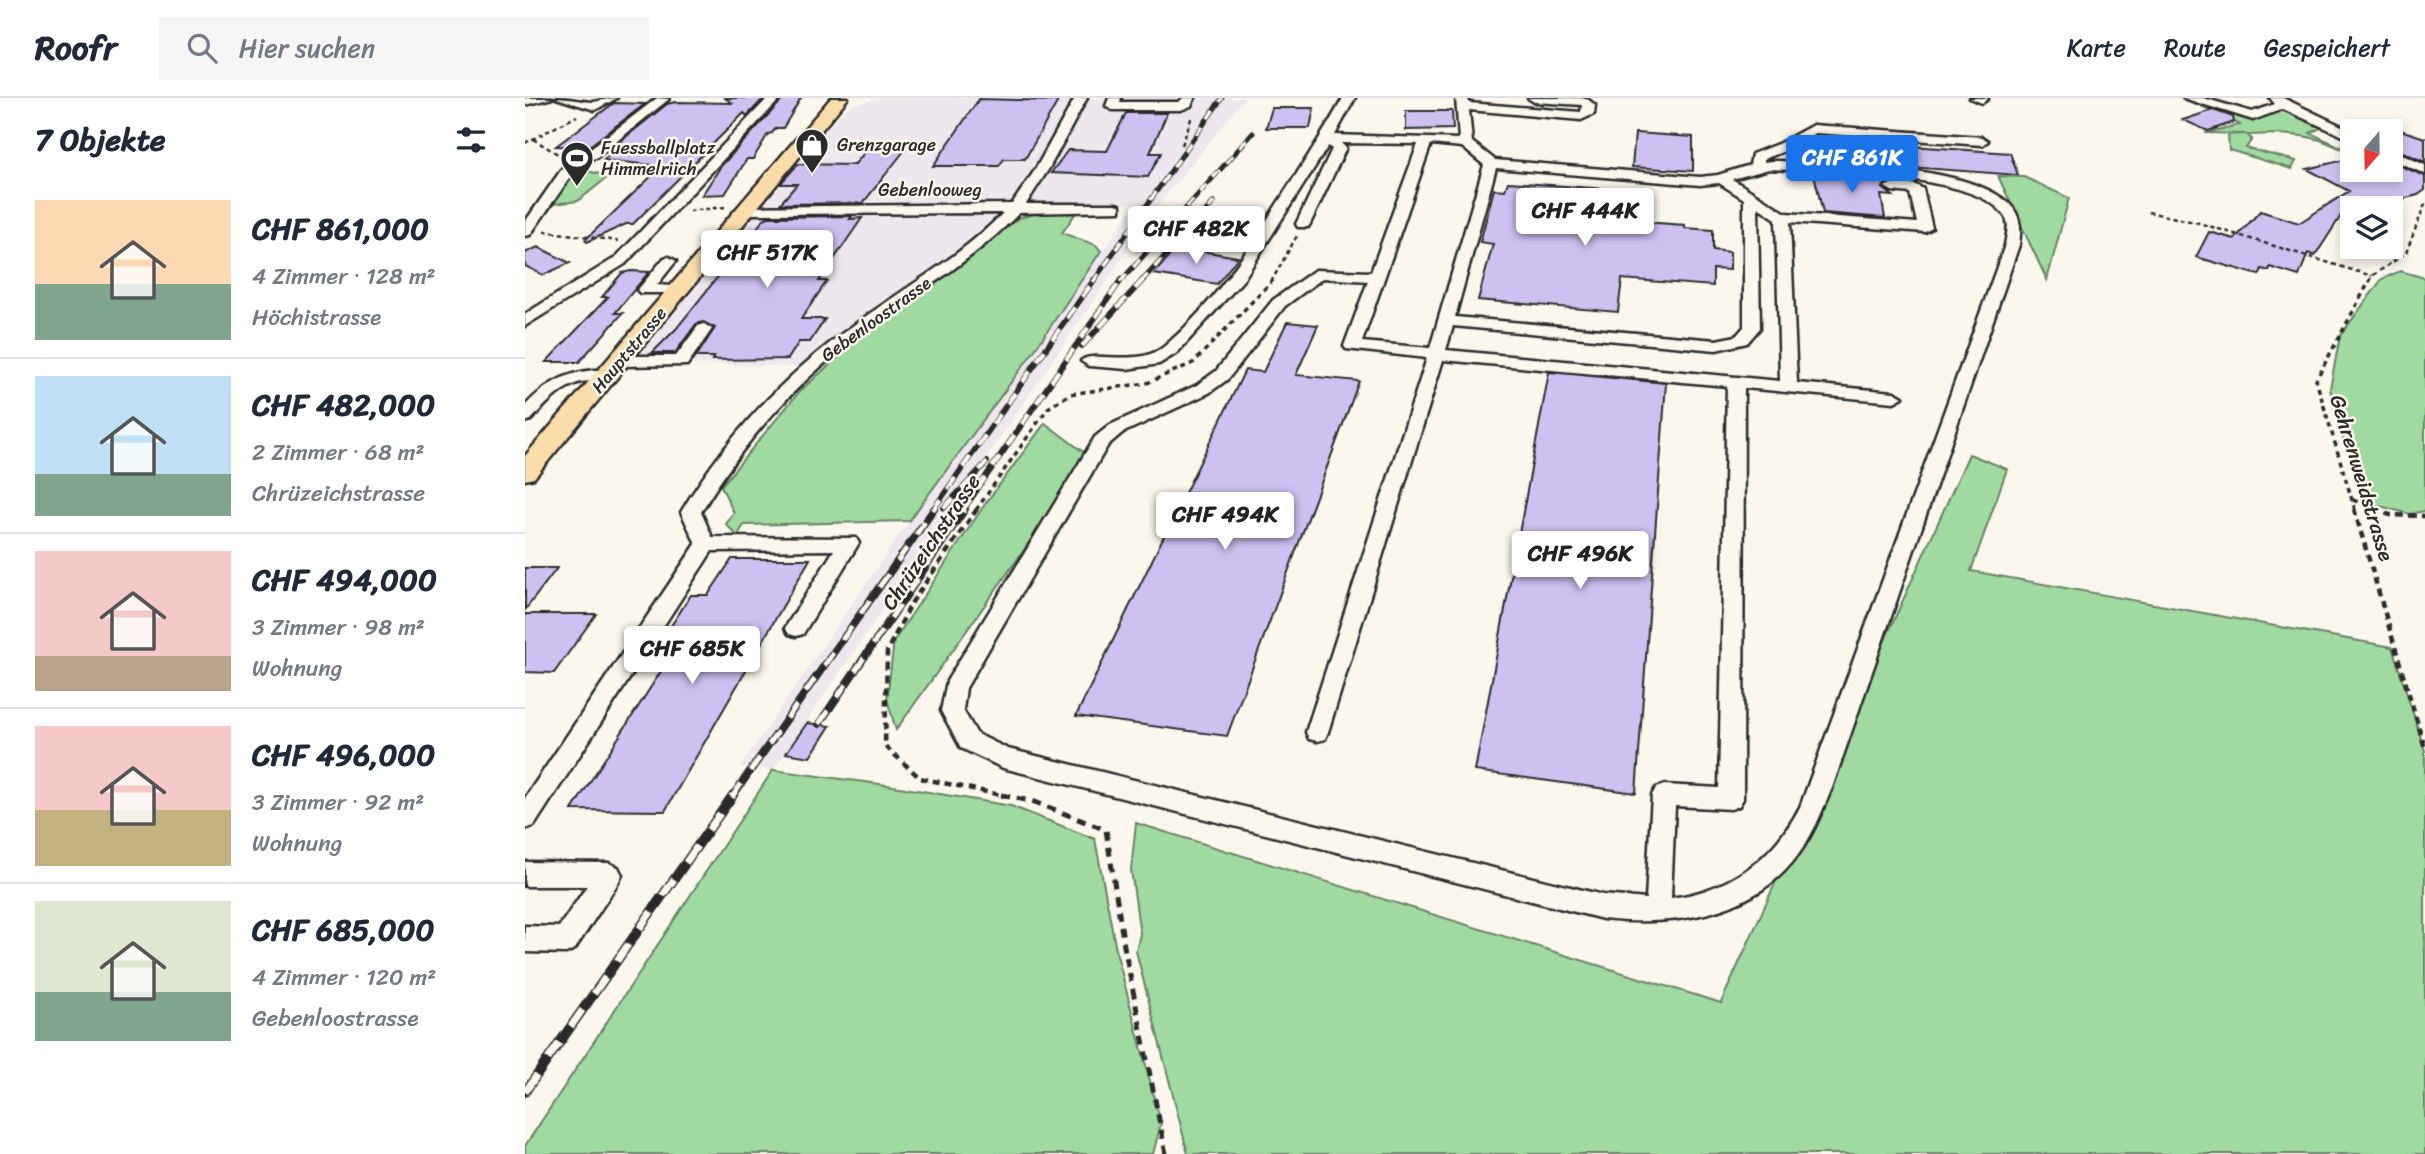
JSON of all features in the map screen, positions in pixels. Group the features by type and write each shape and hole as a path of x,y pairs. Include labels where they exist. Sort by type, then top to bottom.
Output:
{"main road":[{"name":"Hauptstrasse","path":"525,472 840,98"}],"street":[{"path":"525,101 546,98"},
{"path":"562,98 595,107 611,98"},
{"path":"525,321 621,261 775,98"},
{"name":"Gebenloostrasse","path":"706,544 691,512 706,485 770,408 798,378 842,341 954,262 1016,208 1081,98"},
{"path":"1115,98 1112,106 1191,104"},
{"path":"1089,361 1127,364 1153,360 1171,350 1239,276 1327,139 1349,98"},
{"path":"1466,143 1462,102 1581,116 1588,114 1589,105 1586,102 1534,98"},
{"path":"525,232 576,158 591,155 663,99"},
{"path":"2189,101 2250,116 2258,115 2279,101 2340,130"},
{"path":"1757,166 1757,157 1785,146 1813,129 1982,141"},
{"path":"1327,139 1466,143 1491,164 1700,181 1729,177 1916,189 1926,228 1783,217 1751,197 1729,177"},
{"path":"1303,224 1339,148 1327,139"},
{"path":"1426,140 1352,346 1894,397"},
{"path":"2403,160 2425,170"},
{"path":"1317,732 1437,354 1491,164"},
{"path":"1375,277 1320,273 1279,303 1222,375 1203,388 1117,429 1101,441 955,687 952,711 969,741 1003,758 1603,907 1658,911 1699,905 1749,884 1783,856 1806,820 1820,788 2015,230 2013,218 1994,198 1959,184 1902,175 1757,166 1729,177"},
{"path":"1446,321 1716,345 1741,340 1752,328 1751,197"},
{"name":"Gebenlooweg","path":"746,211 1115,208"},
{"path":"1783,217 1789,387"},
{"path":"669,261 645,290 680,290"},
{"path":"525,416 560,383 614,368 681,361 704,329"},
{"path":"1658,911 1664,794 1731,799 1735,383"},
{"path":"525,818 706,544 849,543 796,628"},
{"path":"525,874 609,875 566,940 525,939"}],"path":[{"path":"1182,145 1191,104"},
{"path":"525,143 595,107"},
{"path":"533,139 558,156 576,158"},
{"name":"Gehrenweidstrasse","path":"2425,204 2406,253 2372,276 2316,380 2425,748"},
{"path":"664,215 713,207 737,207 746,211"},
{"path":"2148,212 2199,223 2372,276"},
{"name":"Chrüzeichstrasse","path":"1166,1154 1125,946 1106,830 1035,802 920,778 885,746 887,651 912,603 1048,408 1070,394 1147,383 1193,363 1275,278 1303,224"},
{"path":"525,232 643,238"},
{"path":"2352,499 2391,514 2425,516"}],"shaded area":[{"path":"883,98 1245,98 1150,215 773,770 740,767 909,521 1136,204 1100,202 1098,205 1020,212 797,367 633,362 829,126 851,105"}],"green space":[{"path":"2195,103 2256,119 2278,109 2292,112 2323,127 2310,133 2340,148 2303,136 2247,135 2252,139 2246,148 2296,161 2292,169 2229,150 2228,135 2245,134 2205,133 2240,125"},
{"name":"Fuessballplatz Himmelriich","path":"578,169 609,176 578,201 545,205"},
{"path":"1998,176 2024,177 2069,198 2047,280"},
{"path":"1048,211 1075,214 1062,233 1096,245 1101,251 1034,351 909,521 744,525 737,536 726,524 734,513 721,486 799,392 872,327 1019,218"},
{"path":"2400,271 2425,278 2425,511 2410,514 2364,502 2330,389 2340,336 2382,279"},
{"path":"1045,423 1090,457 896,730 887,699 894,641 983,507"},
{"path":"1969,454 2007,469 1971,571 2392,647 2425,751 2425,1154 1188,1154 1136,951 1140,934 1131,870 1136,823 1721,1003"},
{"path":"773,770 887,785 1011,806 1095,839 1117,955 1161,1123 1153,1154 525,1154 525,1146"}],"building":[{"path":"725,98 764,98 747,116 744,113 633,224 626,224 587,242 585,240 662,166 603,160 618,148 612,148 667,104 732,103"},
{"path":"784,98 801,98 783,128 776,128 768,134 753,159 747,159 725,194 702,195 721,166"},
{"path":"979,99 1058,101 1025,159 1004,159 999,166 933,166"},
{"path":"614,103 645,104 588,147 556,146"},
{"path":"1272,108 1314,108 1310,128 1266,128"},
{"path":"2213,110 2233,117 2234,122 2208,131 2183,120"},
{"path":"1406,111 1452,111 1453,129 1406,130"},
{"path":"1126,113 1167,113 1150,153 1161,153 1148,177 1051,173 1068,150 1107,151"},
{"path":"2403,131 2425,138 2425,162 2403,152"},
{"path":"1635,133 1693,137 1693,171 1632,167"},
{"path":"1811,139 2010,153 2018,175 1813,160"},
{"path":"871,145 908,146 863,203 780,204 797,184 780,184 798,164 854,165"},
{"path":"2340,161 2340,182 2403,182 2403,167 2425,176 2425,190 2418,195 2403,199 2403,196 2341,196 2349,191 2307,169"},
{"path":"1814,174 1890,179 1883,188 1893,196 1881,195 1885,218 1823,213"},
{"path":"1508,182 1633,191 1630,221 1713,230 1713,250 1730,252 1730,270 1713,269 1713,286 1622,279 1618,312 1478,300 1493,244 1480,242 1494,189 1505,190"},
{"path":"2340,197 2340,217 2315,256 2308,253 2299,276 2270,267 2269,271 2262,269 2259,275 2196,257 2209,232 2235,239 2260,211 2299,223"},
{"path":"852,216 850,219 862,218 819,281 827,281 801,319 825,319 810,342 799,342 788,359 712,360 714,357 696,357 715,328 703,322 696,324 675,353 652,353 676,329 764,219"},
{"path":"538,247 570,263 543,275 525,266 525,253"},
{"path":"1177,247 1238,257 1217,284 1154,274"},
{"path":"649,272 615,313 623,313 579,362 546,362 608,297 602,297 622,273"},
{"path":"1287,322 1318,325 1296,375 1359,381 1227,736 1076,716 1245,370 1263,372"},
{"path":"1549,372 1666,383 1636,793 1475,771"},
{"path":"732,559 810,559 665,811 572,810 688,629 669,629 691,595 708,595"},
{"path":"525,568 557,568 525,610"},
{"path":"525,614 596,614 554,673 525,672"},
{"path":"807,723 830,726 810,757 786,753"}],"waterway":[{"path":"2279,98 2340,125"},
{"path":"2403,154 2425,164"}],"railway":[{"path":"1093,282 1222,98"},
{"path":"1120,282 1253,133"},
{"path":"1141,282 1214,202"},
{"path":"933,510 1094,280"},
{"path":"963,510 1121,280"},
{"path":"1082,346 1143,280"},
{"path":"944,508 987,462"},
{"path":"732,797 934,509"},
{"path":"819,724 965,509"},
{"path":"525,1092 733,795"}],"place":[{"name":"Grenzgarage","path":"812,175"},
{"name":"Fuessballplatz Himmelriich","path":"577,188"}]}
